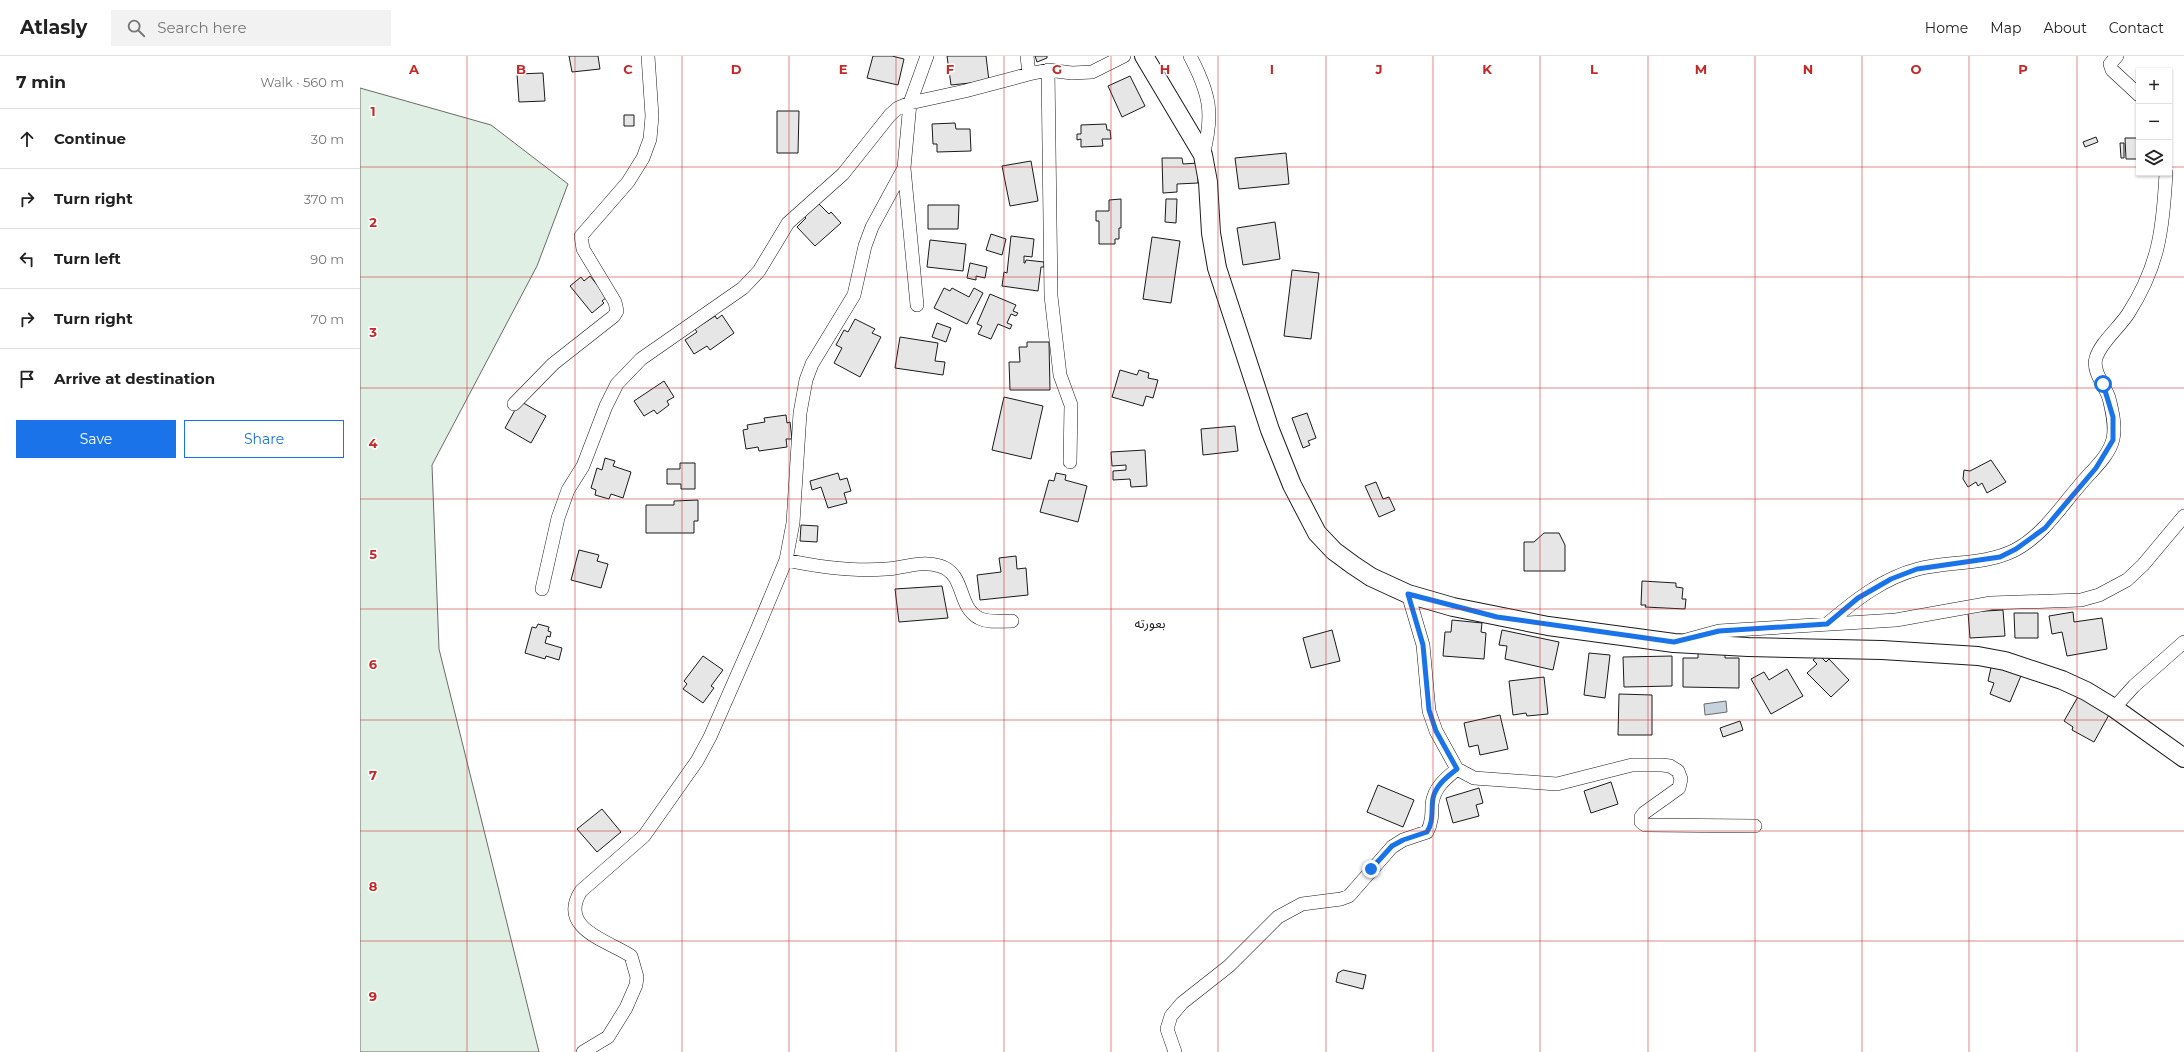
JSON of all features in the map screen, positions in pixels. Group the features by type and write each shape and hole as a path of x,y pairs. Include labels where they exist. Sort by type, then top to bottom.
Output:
{"main road":[{"path":"1144,56 1203,156 1208,182 1211,233 1217,268 1270,430 1292,485 1317,533 1334,551 1371,577 1408,594 1497,617 1674,642 1748,647 1882,650 1978,656 2005,661 2062,680 2086,691 2114,708 2184,758"}],"street":[{"path":"514,404 553,364 614,316 617,311 615,302 580,242 581,236 628,182 643,158 650,139 652,116 648,56"},
{"path":"916,305 904,168 910,103 927,56"},
{"path":"1027,56 1029,74"},
{"path":"542,589 558,518 568,490 583,466 616,384 641,358 743,288 759,271 788,222 843,174 890,115 898,108 910,103 965,92 1029,74 1048,70 1072,73 1092,72 1124,56"},
{"path":"1190,56 1202,79 1209,105 1210,128 1203,156"},
{"path":"2117,56 2110,64 2112,70 2136,92"},
{"path":"1048,70 1049,243 1051,296 1060,375 1071,405 1070,462"},
{"path":"583,1052 608,1037 612,1032 634,991 637,977 631,956 586,932 574,908 576,900 581,891 644,836 697,761 725,704 786,560 793,523 800,413 806,380 812,364 854,295 863,251 872,226 904,168"},
{"path":"1827,624 1858,598 1891,579 1917,569 2000,557 2016,549 2045,528 2096,468 2113,440 2113,427 2108,398 2097,372 2095,361 2099,350 2114,334 2128,314 2151,274 2162,231 2166,176"},
{"path":"1674,642 1719,631 1896,620 1936,614 1968,606 2067,601 2099,595 2127,580 2144,565 2184,516"},
{"path":"786,560 822,568 852,570 887,569 924,563 941,566 954,574 965,601 977,617 983,620 1012,621"},
{"path":"1408,594 1423,645 1429,710 1436,731 1457,769 1474,778 1557,784 1632,765 1670,766 1678,771 1681,779 1679,788 1641,817 1641,822 1645,825 1755,826"},
{"path":"2114,708 2134,686 2184,642"},
{"path":"1174,1052 1167,1029 1167,1022 1182,1003 1229,966 1278,917 1302,904 1341,899 1349,896 1392,846 1403,840 1427,832 1432,818 1433,797 1437,788 1457,769"}],"green space":[{"path":"360,88 491,125 568,184 537,266 432,465 439,649 539,1052 360,1052"}],"shaded area":[{"path":"1726,701 1727,712 1705,715 1704,704"}],"building":[{"path":"569,56 598,56 600,69 572,72"},
{"path":"873,56 892,56 904,59 898,85 867,78"},
{"path":"947,56 986,56 989,81 951,85"},
{"path":"1035,56 1047,56 1047,58 1037,62"},
{"path":"543,73 545,101 519,102 517,74"},
{"path":"1130,76 1145,106 1122,117 1108,86"},
{"path":"777,111 799,111 798,153 777,153"},
{"path":"624,115 634,115 634,126 624,126"},
{"path":"955,123 956,129 970,129 971,151 937,152 937,144 933,144 932,124"},
{"path":"1106,124 1107,130 1110,130 1111,139 1102,139 1103,146 1081,147 1081,139 1077,140 1077,134 1081,134 1081,125"},
{"path":"2096,137 2098,142 2085,147 2083,142"},
{"path":"2125,138 2136,138 2136,159 2126,159"},
{"path":"2120,143 2124,143 2124,158 2121,158"},
{"path":"1286,153 1289,184 1239,189 1235,158"},
{"path":"1162,158 1182,158 1183,164 1198,163 1198,183 1177,184 1177,192 1163,193"},
{"path":"1031,161 1038,201 1010,206 1002,166"},
{"path":"1121,199 1121,228 1119,228 1119,239 1115,239 1115,244 1099,244 1099,221 1096,221 1096,211 1109,211 1109,200"},
{"path":"1166,199 1177,199 1176,223 1165,222"},
{"path":"818,203 829,214 831,212 841,223 815,246 797,227 806,218 804,216"},
{"path":"928,205 959,205 958,229 928,229"},
{"path":"1275,222 1280,259 1243,265 1237,228"},
{"path":"991,234 1006,239 1002,255 986,250"},
{"path":"1011,236 1034,239 1032,257 1024,256 1024,263 1026,260 1044,262 1044,267 1041,267 1038,291 1002,286 1004,272 1007,273"},
{"path":"1152,237 1180,241 1171,303 1143,299"},
{"path":"930,240 966,244 963,271 927,267"},
{"path":"970,263 987,267 985,278 976,276 976,280 967,278"},
{"path":"1292,270 1319,273 1311,339 1284,336"},
{"path":"590,276 607,297 602,301 604,303 592,313 570,286 581,277 584,281"},
{"path":"944,288 950,291 952,288 969,297 974,288 983,293 967,324 934,308"},
{"path":"990,294 1016,305 1013,311 1018,313 1016,316 1011,314 1007,323 1012,325 1010,329 998,324 991,339 978,334 982,326 977,324"},
{"path":"722,315 734,333 710,350 707,346 694,354 685,340 697,332 695,329 715,316 717,319"},
{"path":"855,319 875,329 872,333 881,337 860,377 834,363 842,348 836,345 844,330 848,332"},
{"path":"937,323 951,328 946,342 932,337"},
{"path":"900,337 938,343 935,361 945,362 943,375 895,368"},
{"path":"1027,342 1049,342 1050,390 1010,390 1009,362 1020,362 1019,347 1027,347"},
{"path":"1120,370 1137,375 1139,370 1149,373 1148,378 1158,380 1153,398 1146,396 1143,406 1112,397"},
{"path":"664,381 674,397 667,401 669,405 657,414 654,410 644,416 634,401"},
{"path":"1004,397 1043,406 1031,459 992,450"},
{"path":"520,401 546,416 531,443 505,428"},
{"path":"1307,413 1316,438 1308,441 1310,445 1303,448 1292,418"},
{"path":"786,415 787,423 790,422 792,439 786,439 787,447 759,451 758,447 746,449 743,430 748,429 747,425 765,422 764,418"},
{"path":"1235,426 1238,451 1203,455 1201,429"},
{"path":"1145,450 1147,486 1131,487 1130,479 1113,480 1113,471 1126,470 1126,465 1112,466 1111,452"},
{"path":"605,458 615,461 613,466 631,472 623,498 611,494 609,499 595,495 596,490 591,488 597,468 602,470"},
{"path":"1991,460 2006,482 1987,493 1982,483 1978,486 1976,482 1968,487 1963,479 1964,470 1970,471"},
{"path":"680,463 695,463 695,489 681,489 681,484 667,484 667,469 680,469"},
{"path":"838,473 840,480 847,478 851,491 844,493 847,503 828,508 821,487 812,490 810,481"},
{"path":"1056,473 1066,475 1065,480 1087,486 1078,522 1040,512 1049,480 1054,481"},
{"path":"1376,482 1383,499 1389,497 1395,510 1379,517 1365,486"},
{"path":"698,500 698,521 694,521 694,533 646,533 646,505 674,505 674,501"},
{"path":"801,525 818,526 817,542 800,541"},
{"path":"1544,533 1559,533 1565,545 1565,571 1524,571 1524,542 1534,542"},
{"path":"579,550 599,555 597,561 608,564 601,588 571,580"},
{"path":"1016,556 1017,569 1026,568 1028,595 980,600 977,575 1001,572 999,558"},
{"path":"1642,581 1676,583 1676,587 1683,588 1682,599 1686,599 1685,609 1645,607 1646,605 1641,605"},
{"path":"942,586 948,618 899,622 895,589"},
{"path":"2003,610 2005,636 1970,638 1968,612"},
{"path":"2073,612 2074,622 2102,618 2107,649 2067,656 2062,632 2052,634 2049,616"},
{"path":"2014,613 2038,613 2038,638 2015,638"},
{"path":"1452,620 1482,623 1481,632 1486,633 1484,659 1443,656 1445,632 1451,632"},
{"path":"538,624 549,627 548,631 551,632 550,637 547,636 545,643 562,648 559,660 546,656 545,659 525,653 532,627 536,628"},
{"path":"1332,630 1340,661 1311,668 1303,638"},
{"path":"1502,630 1559,642 1553,670 1505,659 1507,646 1499,645"},
{"path":"1698,652 1725,652 1725,658 1739,658 1739,688 1683,687 1683,658 1698,658"},
{"path":"1589,653 1610,655 1605,698 1584,695"},
{"path":"1819,655 1826,662 1829,659 1849,680 1831,697 1807,673 1817,664 1813,660"},
{"path":"703,656 723,670 711,686 714,688 703,703 683,689 687,684 684,681"},
{"path":"1672,656 1672,686 1624,687 1623,657"},
{"path":"1992,663 2023,671 2010,702 1990,694 1994,683 1988,681"},
{"path":"1787,669 1803,696 1771,714 1751,679 1764,672 1769,680"},
{"path":"1544,677 1548,714 1527,716 1526,713 1513,715 1509,681"},
{"path":"1619,694 1652,695 1652,735 1618,735"},
{"path":"2079,695 2110,713 2094,742 2072,730 2073,727 2064,721"},
{"path":"1500,715 1508,749 1480,755 1478,745 1469,747 1464,723"},
{"path":"1740,721 1743,730 1723,737 1720,728"},
{"path":"1611,782 1618,804 1591,813 1584,791"},
{"path":"1378,785 1414,800 1403,827 1367,812"},
{"path":"1479,788 1483,803 1476,805 1479,816 1453,823 1446,798"},
{"path":"602,809 621,832 597,852 577,829"},
{"path":"1343,970 1366,975 1363,989 1336,982 1338,973"}],"district":[{"name":"بعورته","path":"1150,623"}],"route":[{"path":"1371,869 1392,846 1403,840 1427,832 1432,818 1433,797 1437,788 1443,780 1457,769 1436,731 1429,710 1423,645 1408,594 1453,607 1497,617 1548,626 1674,642 1693,639 1719,631 1827,624 1858,598 1891,579 1917,569 2000,557 2016,549 2045,528 2083,480 2096,468 2113,440 2113,417 2103,384"}]}
